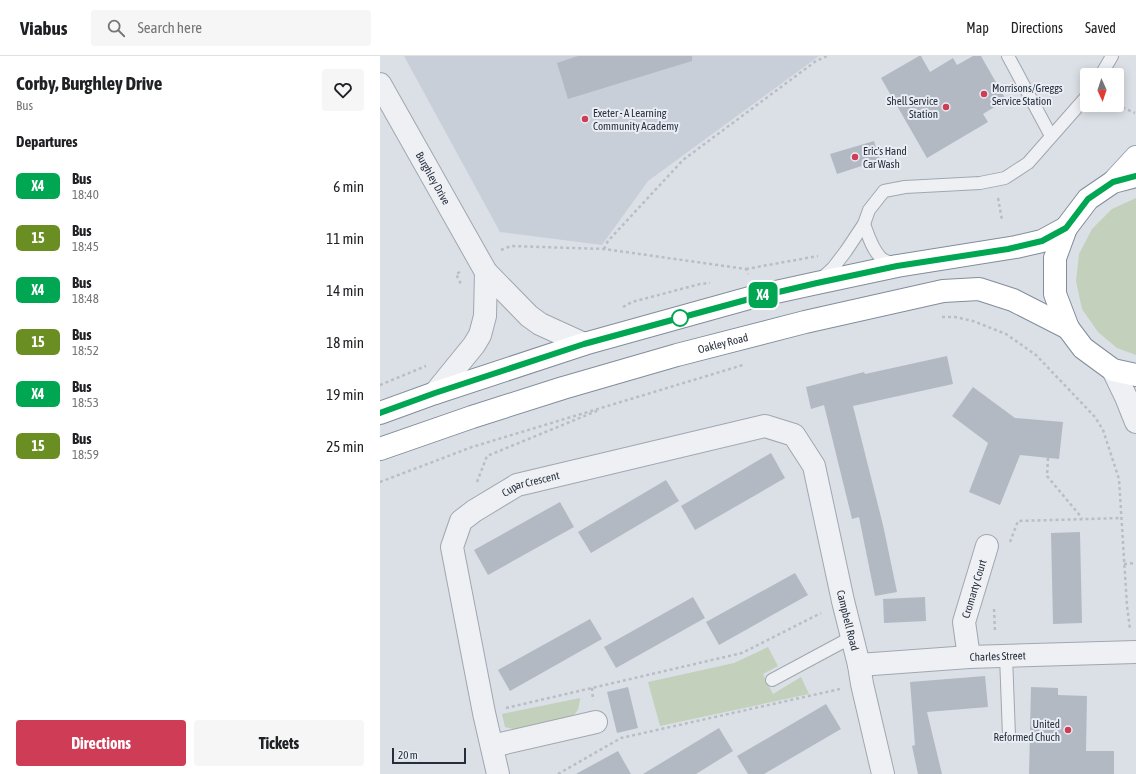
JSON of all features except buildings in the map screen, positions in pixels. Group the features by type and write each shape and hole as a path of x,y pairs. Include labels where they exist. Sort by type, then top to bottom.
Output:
{"main road":[{"path":"1136,157 1113,182 1088,199 1066,228 1055,258 1055,294 1068,328 1083,348 1113,370 1136,375"},
{"path":"1113,182 1136,176"},
{"path":"380,413 435,393 584,344 753,298 897,266 1008,249 1042,241 1066,228"},
{"name":"Oakley Road","path":"380,449 563,388 677,354 805,322 943,291 979,289 1013,300 1068,328"}],"street":[{"name":"Burghley Drive","path":"380,84 486,272 528,316 540,324 584,344"},
{"path":"435,393 474,345 480,335 485,316 486,272"},
{"path":"1113,370 1136,422"},
{"name":"Cupar Crescent","path":"498,774 484,713 452,546 461,521 474,511 517,485 765,426 794,435 814,466"},
{"name":"Campbell Road","path":"814,466 843,601 883,774"},
{"name":"Cromarty Court","path":"969,657 964,622 987,546"},
{"name":"Charles Street","path":"860,675 969,657 1134,652"},
{"path":"492,746 596,722"}],"lane":[{"path":"1008,56 1051,136"},
{"path":"1105,68 1112,56"},
{"path":"817,283 833,268 864,224 869,210 884,191 904,187 980,183 1004,178 1028,162 1080,104"},
{"path":"864,224 872,246 878,255 882,259 897,266"},
{"path":"772,680 852,637"},
{"path":"1002,656 1009,736"}],"path":[{"path":"604,249 608,241 683,160 816,61 827,56"},
{"path":"1124,108 1135,113"},
{"path":"495,252 511,246 604,249 746,269 821,255"},
{"path":"746,269 748,278"},
{"path":"456,274 463,287"},
{"path":"940,317 955,317 973,321 1006,334 1036,355 1095,417 1103,430 1119,479 1127,606 1134,652"},
{"path":"380,482 472,447 749,363"},
{"path":"380,385 427,365"},
{"path":"475,485 487,456 612,404"},
{"path":"1048,458 1047,476 1083,519"},
{"path":"1010,542 1018,521 1122,518"},
{"path":"1124,564 1136,563"},
{"path":"484,713 742,653 843,601"},
{"path":"994,609 1002,656"},
{"path":"558,774 621,738 860,675"}],"shaded area":[{"name":"Exeter - A Learning Community Academy","path":"404,56 819,56 648,181 602,245 500,232"}],"green space":[{"path":"1136,198 1136,355 1117,348 1098,332 1082,309 1076,281 1079,254 1092,229 1112,209"},
{"path":"768,647 778,666 763,674 773,694 801,677 809,694 660,726 648,682 734,663"},
{"path":"580,698 577,710 574,715 568,719 517,730 505,727 502,714"}],"bus line":[{"name":"X4","path":"380,413 435,393 584,344 753,298 897,266 1008,249 1042,241 1066,228 1088,199 1113,182 1136,176"}],"place":[{"name":"Morrisons/Greggs Service Station","path":"984,94"},
{"name":"Shell Service Station","path":"946,107"},
{"name":"Exeter - A Learning Community Academy","path":"585,119"},
{"name":"Eric's Hand Car Wash","path":"855,157"},
{"name":"United Reformed Chuch","path":"1068,730"}]}
